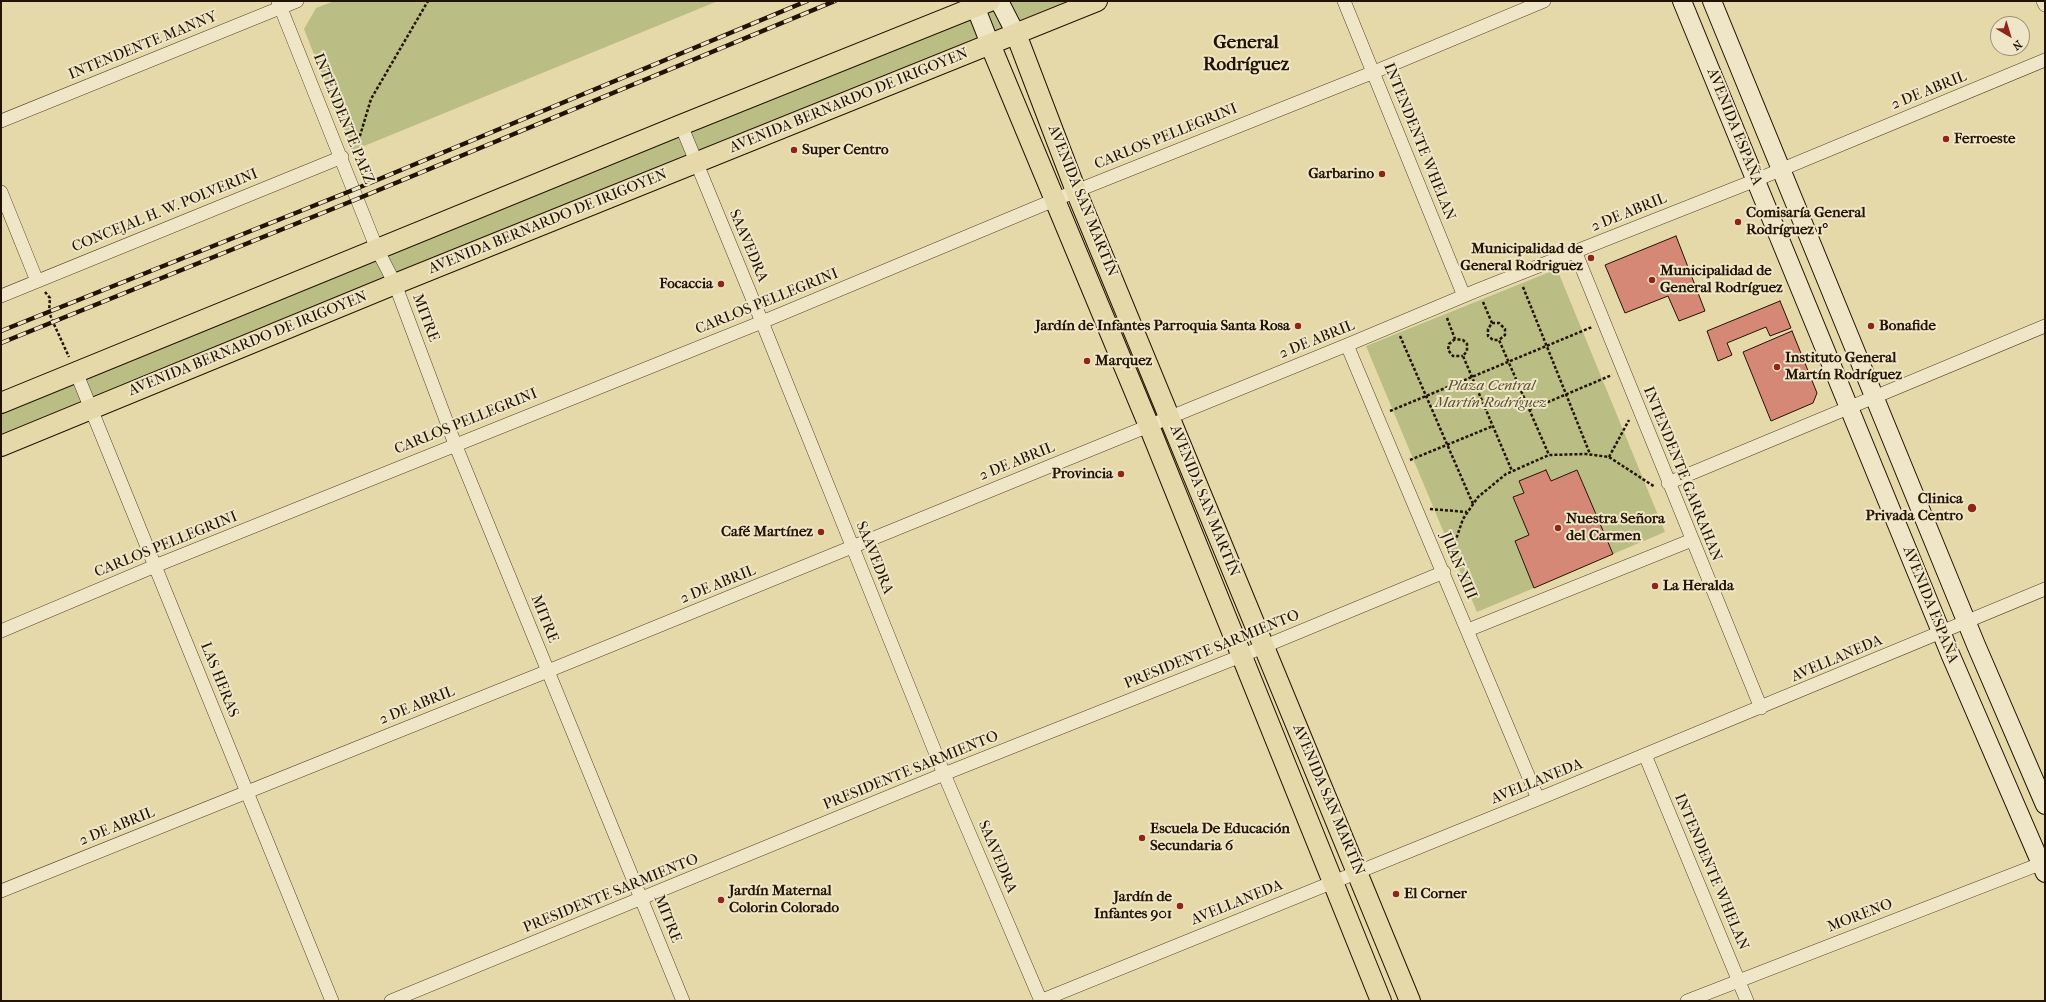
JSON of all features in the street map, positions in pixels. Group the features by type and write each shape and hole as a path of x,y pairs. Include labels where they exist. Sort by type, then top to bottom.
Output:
{"main road":[{"name":"AVENIDA SAN MARTÍN","path":"999,1 1016,34 1076,191 1410,1001"},
{"name":"AVENIDA BERNARDO DE IRIGOYEN","path":"1,446 395,284 1097,1"},
{"name":"AVENIDA ESPAÑA","path":"1682,1 1941,633 2044,867"},
{"name":"AVENIDA ESPAÑA","path":"1712,1 1966,622 2045,806"},
{"name":"AVENIDA SAN MARTÍN","path":"980,3 990,44 1056,199 1149,426 1381,1001"},
{"path":"1,403 980,3"}],"street":[{"name":"INTENDENTE MANNY","path":"1,121 279,4 297,1"},
{"name":"INTENDENTE WHELAN","path":"1344,1 1464,296"},
{"name":"CARLOS PELLEGRINI","path":"1,631 155,566 455,444 762,322 1056,199 1374,72 1544,1"},
{"path":"2043,1 2045,5"},
{"name":"INTENDENTE PAEZ","path":"279,4 342,157 377,249"},
{"name":"2 DE ABRIL","path":"1,891 548,671 1347,345 1478,290 1756,180 2045,60"},
{"name":"SAAVEDRA","path":"681,124 944,774 1040,1001"},
{"name":"CONCEJAL H. W. POLVERINI","path":"1,296 342,157"},
{"path":"1,192 37,281"},
{"name":"MITRE","path":"377,249 395,284 455,444 683,1001"},
{"name":"INTENDENTE GARRAHAN","path":"1575,251 1668,483 1761,708"},
{"path":"1668,483 2045,326"},
{"name":"JUAN XIII","path":"1347,345 1444,572 1538,799"},
{"name":"LAS HERAS","path":"76,372 248,791 332,1001"},
{"path":"1468,630 1692,540"},
{"name":"PRESIDENTE SARMIENTO","path":"391,1001 944,774 1241,656 1444,572"},
{"name":"AVELLANEDA","path":"1040,1001 1761,708 2045,589"},
{"name":"INTENDENTE WHELAN","path":"1645,755 1747,1001"},
{"name":"MORENO","path":"1686,1001 1738,980 2044,867"}],"path":[{"path":"342,157 359,139 371,98 428,1"},
{"path":"1518,274 1590,454"},
{"path":"37,281 50,298 49,312 76,372"},
{"path":"1478,290 1492,323"},
{"path":"1441,305 1456,339"},
{"path":"1492,323 1499,323 1505,329 1505,335 1499,340 1493,340 1488,336 1488,329 1492,323"},
{"path":"1377,416 1604,323"},
{"path":"1395,325 1474,504"},
{"path":"1456,339 1463,340 1467,344 1467,351 1463,356 1453,356 1448,350 1449,344 1456,339"},
{"path":"1499,340 1549,455"},
{"path":"1463,356 1512,471"},
{"path":"1529,410 1623,370"},
{"path":"1609,457 1637,405"},
{"path":"1398,466 1493,426"},
{"path":"1444,572 1451,569 1453,548 1462,519 1484,492 1512,471 1549,455 1590,454 1609,457 1655,488 1668,483"},
{"path":"1416,507 1467,512"}],"green space":[{"path":"334,1 718,1 352,151 304,29 316,8"},
{"path":"990,1 1097,1 1,446 1,403"},
{"name":"Plaza Central Martín Rodríguez","path":"1557,269 1665,532 1613,554 1577,470 1551,481 1546,470 1519,481 1524,493 1513,497 1529,535 1515,542 1534,588 1477,612 1366,346"}],"building":[{"name":"Municipalidad de General Rodríguez","path":"1676,236 1705,311 1679,321 1668,296 1625,313 1605,265"},
{"path":"1780,301 1791,328 1770,336 1766,327 1727,343 1732,355 1718,361 1707,331"},
{"path":"1792,331 1817,393 1813,403 1771,421 1743,352"},
{"path":"1546,470 1551,481 1577,470 1613,554 1534,588 1515,541 1529,535 1513,497 1524,493 1519,481"}],"railway":[{"path":"1,331 353,190 807,1"},
{"path":"1,343 357,199 835,1"}],"place":[{"name":"Ferroeste","path":"1946,139"},
{"name":"Super Centro","path":"794,150"},
{"name":"Garbarino","path":"1382,174"},
{"name":"Comisaría General Rodríguez 1°","path":"1738,222"},
{"name":"Municipalidad de General Rodriguez","path":"1591,258"},
{"name":"Municipalidad de General Rodríguez","path":"1652,280"},
{"name":"Focaccia","path":"721,284"},
{"name":"Jardín de Infantes Parroquia Santa Rosa","path":"1298,326"},
{"name":"Bonafide","path":"1871,326"},
{"name":"Marquez","path":"1087,361"},
{"name":"Instituto General Martín Rodríguez","path":"1777,367"},
{"name":"Provincia","path":"1121,474"},
{"name":"Clinica Privada Centro","path":"1972,508"},
{"name":"Nuestra Señora del Carmen","path":"1558,528"},
{"name":"Café Martínez","path":"821,532"},
{"name":"La Heralda","path":"1655,586"},
{"name":"Escuela De Educación Secundaria 6","path":"1142,838"},
{"name":"El Corner","path":"1396,894"},
{"name":"Jardín Maternal Colorin Colorado","path":"721,900"},
{"name":"Jardín de Infantes 901","path":"1180,906"}],"district":[{"name":"General Rodríguez","path":"1246,54"}]}
